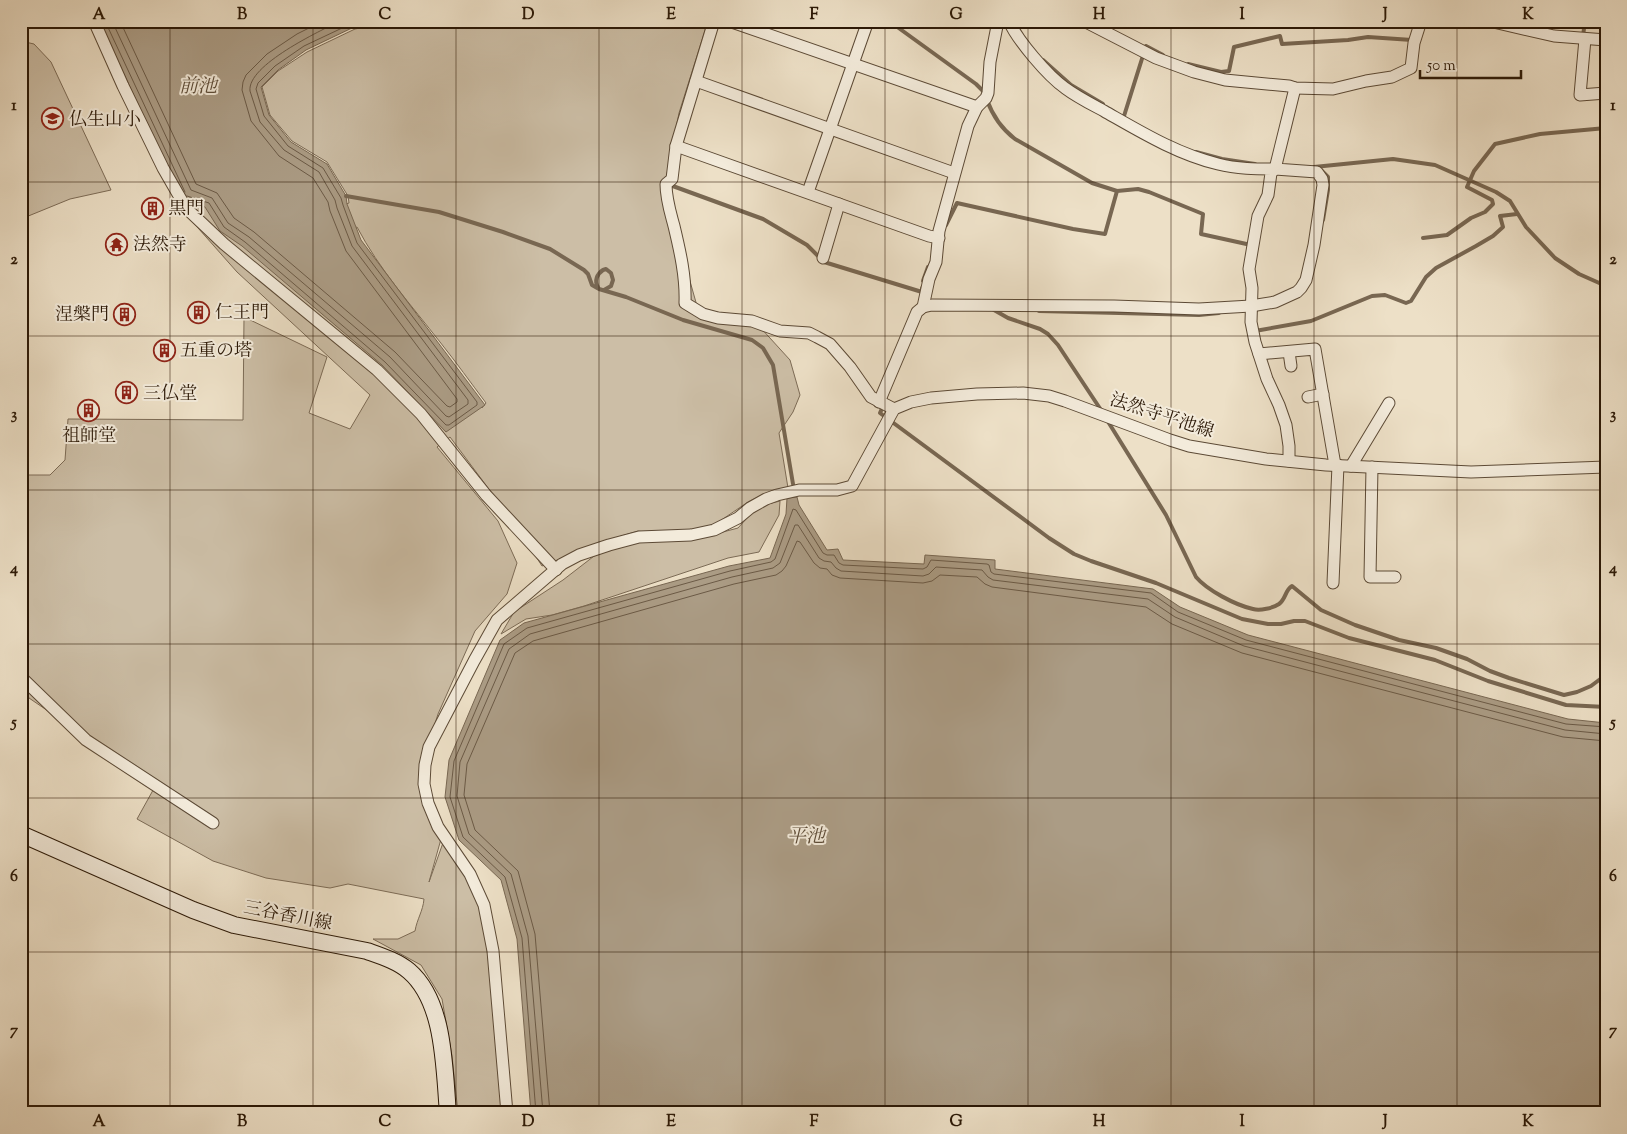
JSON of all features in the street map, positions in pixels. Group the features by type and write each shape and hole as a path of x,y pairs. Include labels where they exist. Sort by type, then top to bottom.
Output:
{"main road":[{"name":"三谷香川線","path":"21,834 193,910 234,925 367,951 388,958 409,971 432,1004 438,1024 448,1113"}],"street":[{"path":"94,21 163,168 186,208 224,244 377,370 421,414 486,495 556,570"},
{"path":"507,1113 493,951 484,905 470,874 438,827 428,802 424,784 425,765 429,747 474,661 497,620 562,564 579,556 639,537 691,535 714,530 738,518 750,508 766,499 782,494 809,490 837,490 852,486 894,409 871,397 830,344 817,337 809,333 780,331 752,321 718,318 703,314 685,303 684,275 666,197 666,184 672,179 676,146 714,21"},
{"path":"729,21 977,107"},
{"path":"808,192 868,21"},
{"path":"879,402 917,312 922,307 929,279 936,262 939,231 968,126 977,107 986,98 988,93 990,62 998,21"},
{"path":"922,307 932,305 1114,306 1199,309 1251,306 1275,302 1301,288 1306,280 1314,245 1323,184 1317,172 1245,169 1217,164 1176,151 1132,128 1064,88 1027,49 1013,30 1009,21"},
{"path":"1084,21 1156,58 1194,72 1225,80 1296,88 1333,89 1392,77 1409,69 1412,65 1414,43 1421,21"},
{"path":"1490,21 1547,35 1606,40"},
{"path":"1585,39 1580,95 1606,94"},
{"path":"696,81 954,173"},
{"path":"1288,461 1289,446 1286,425 1280,405 1267,379 1255,342 1251,322 1252,288 1250,269 1258,216 1268,195 1271,173 1275,170 1296,88"},
{"path":"676,146 939,238"},
{"path":"822,258 839,204"},
{"path":"1259,354 1315,349 1337,465 1334,583"},
{"path":"1290,352 1291,366"},
{"name":"法然寺平池線","path":"894,409 923,399 952,395 1023,393 1065,400 1189,446 1241,456 1337,465 1470,472 1606,467"},
{"path":"1308,398 1323,394"},
{"path":"1352,466 1389,403"},
{"path":"1372,467 1370,577 1395,577"},
{"path":"1371,535 1383,535"},
{"path":"21,677 86,740 213,823"}],"shaded area":[{"path":"474,21 708,21 679,113 664,189 697,306 720,320 759,326 790,360 800,395 793,412 779,433 788,488 764,494 748,502 714,525 694,530 656,534 638,531 605,541 542,566 515,524 450,437 437,447 498,521 517,563 507,594 475,631 438,714 422,766 441,839 429,882 444,840 482,905 506,1113 458,1113 452,1056 442,999 421,965 373,939 398,939 415,931 424,899 348,884 330,888 266,878 213,861 137,819 157,783 29,698 21,685 21,475 50,475 65,460 68,419 243,420 244,317 327,357 309,413 350,429 370,395 237,272 183,211 141,97 255,232 349,203 348,196 327,162 292,141 270,115 262,87 278,71 307,52 355,29 381,24 466,28","holes":["357,227 396,286 486,403 482,408 330,238"]},
{"name":"仏生山小","path":"21,41 34,44 51,62 111,190 70,199 21,219"},
{"path":"780,501 779,515 759,552 728,558 584,606 552,615 526,619 501,634 514,612 563,580 598,553 631,542 671,541 708,536 738,528 757,507"}],"water":[{"name":"前池","path":"99,21 472,21 463,27 379,22 354,27 306,50 278,70 261,87 269,115 291,142 327,164 346,196 347,204 361,240 485,405 446,432 382,365 242,246 220,231 205,207 183,200"},
{"name":"平池","path":"797,497 799,505 827,550 838,549 843,560 924,564 925,555 995,560 995,569 1153,589 1180,607 1248,635 1568,719 1606,723 1606,1113 531,1113 517,939 501,880 459,840 445,797 449,760 500,640 524,623 729,566 770,558 786,514 787,498"}],"waterway":[{"path":"889,21 976,84 985,93"},
{"path":"1583,36 1585,21"},
{"path":"1188,64 1221,72 1229,71 1234,47 1280,36 1282,44 1368,37 1412,40"},
{"path":"1124,116 1146,46 1163,55"},
{"path":"1043,60 1071,85 1103,104"},
{"path":"987,100 998,121 1015,139 1092,183 1117,191"},
{"path":"1423,238 1447,235 1471,218 1485,212 1493,204 1492,200 1467,187 1474,171 1495,144 1540,134 1606,128"},
{"path":"1196,152 1222,159 1255,164"},
{"path":"1314,167 1393,159 1435,165 1496,192 1510,201 1526,227 1555,258 1579,274 1606,286"},
{"path":"1321,170 1328,177 1328,190 1323,220"},
{"path":"670,185 763,219 807,245 824,262 922,292 922,288"},
{"path":"946,225 957,203 1073,229 1105,234 1117,191 1138,189 1203,214 1201,234 1251,245"},
{"path":"346,196 439,212 503,232 550,249 584,270 588,274 592,285 599,289 626,297 683,320 752,340 763,348 773,365 793,484"},
{"path":"1255,331 1311,321 1372,296 1385,295 1406,303 1411,301 1426,277 1436,268 1493,236 1503,227 1500,216 1517,214"},
{"path":"923,281 928,267"},
{"path":"598,287 597,278 606,269 611,273 613,280 611,286 604,290"},
{"path":"994,310 1008,318 1040,329 1048,334 1058,345 1101,410"},
{"path":"1039,311 1199,315 1219,313"},
{"path":"883,406 880,413 1049,538 1074,554 1156,583 1242,619 1268,624 1305,621 1349,638 1435,660 1488,681 1566,705 1606,707"},
{"path":"1107,420 1166,515 1196,577 1207,587 1222,596 1256,610 1279,604 1292,586 1321,610 1355,625 1399,640 1436,648 1467,659 1509,678 1564,695 1577,692 1591,686 1603,677 1606,678"}],"place":[{"name":"仏生山小","path":"53,119"},
{"name":"黒門","path":"152,208"},
{"name":"法然寺","path":"117,244"},
{"name":"仁王門","path":"199,312"},
{"name":"涅槃門","path":"125,314"},
{"name":"五重の塔","path":"164,350"},
{"name":"三仏堂","path":"127,393"},
{"name":"祖師堂","path":"89,410"}]}
